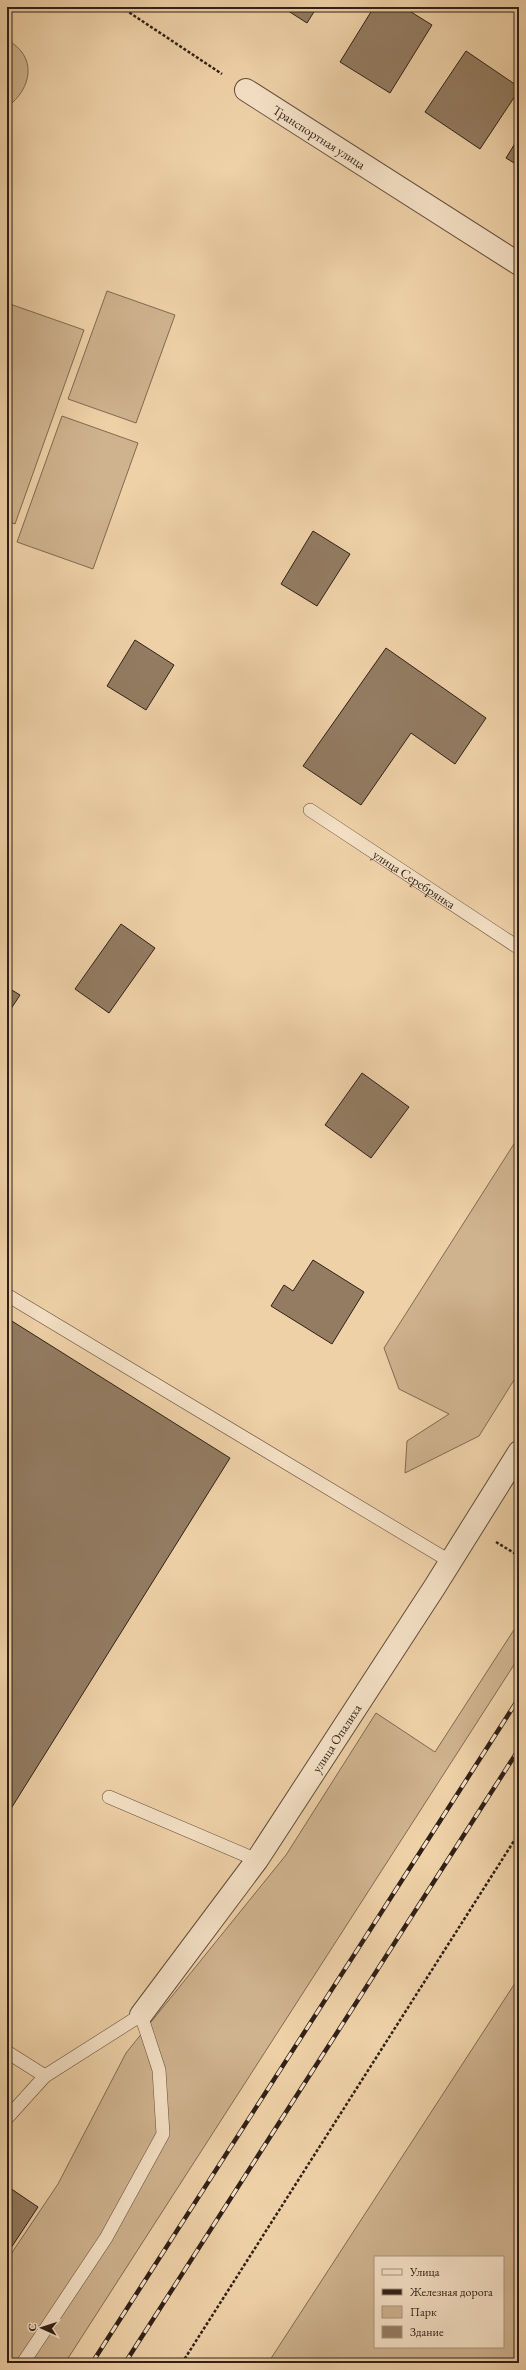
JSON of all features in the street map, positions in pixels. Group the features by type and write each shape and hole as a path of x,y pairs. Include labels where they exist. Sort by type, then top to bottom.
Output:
{"street":[{"name":"Транспортная улица","path":"246,90 519,264"},
{"name":"улица Опалиха","path":"141,2015 257,1860 451,1562 519,1452"}],"lane":[{"name":"улица Серебрянка","path":"310,810 519,948"},
{"path":"7,1295 451,1562"},
{"path":"110,1797 257,1860"},
{"path":"7,2118 45,2076 141,2015 159,2070 164,2134 106,2238 23,2363"},
{"path":"7,2052 45,2076"}],"path":[{"path":"121,7 246,90"},
{"path":"182,2363 519,1833"}],"green space":[{"path":"7,40 17,47 24,55 28,73 22,91 7,107"},
{"path":"107,291 175,315 136,423 68,399"},
{"path":"7,303 84,330 15,524 7,521"},
{"path":"62,416 138,443 93,569 17,542"},
{"path":"519,1136 519,1372 479,1436 405,1473 407,1441 449,1414 399,1389 384,1348"},
{"path":"519,1622 519,1657 65,2363 7,2363 7,2260 58,2184 126,2053 286,1855 376,1713 435,1752"},
{"path":"519,1977 519,2363 268,2363"}],"building":[{"path":"282,7 317,7 307,23"},
{"path":"374,7 403,7 432,25 390,93 340,62"},
{"path":"466,51 519,87 519,90 480,149 425,112"},
{"path":"519,137 519,166 506,158"},
{"path":"313,531 350,554 317,606 281,584"},
{"path":"135,640 174,665 146,710 107,686"},
{"path":"386,648 486,718 455,764 411,733 361,805 303,766"},
{"path":"121,924 155,948 109,1013 75,989"},
{"path":"7,987 20,995 7,1015"},
{"path":"362,1073 409,1107 371,1158 325,1125"},
{"path":"313,1260 364,1292 332,1344 271,1306 284,1285 293,1291"},
{"path":"7,1318 230,1458 7,1815"},
{"path":"7,2186 38,2207 7,2254"}],"railway":[{"path":"92,2363 519,1698"},
{"path":"125,2363 519,1749"}]}
